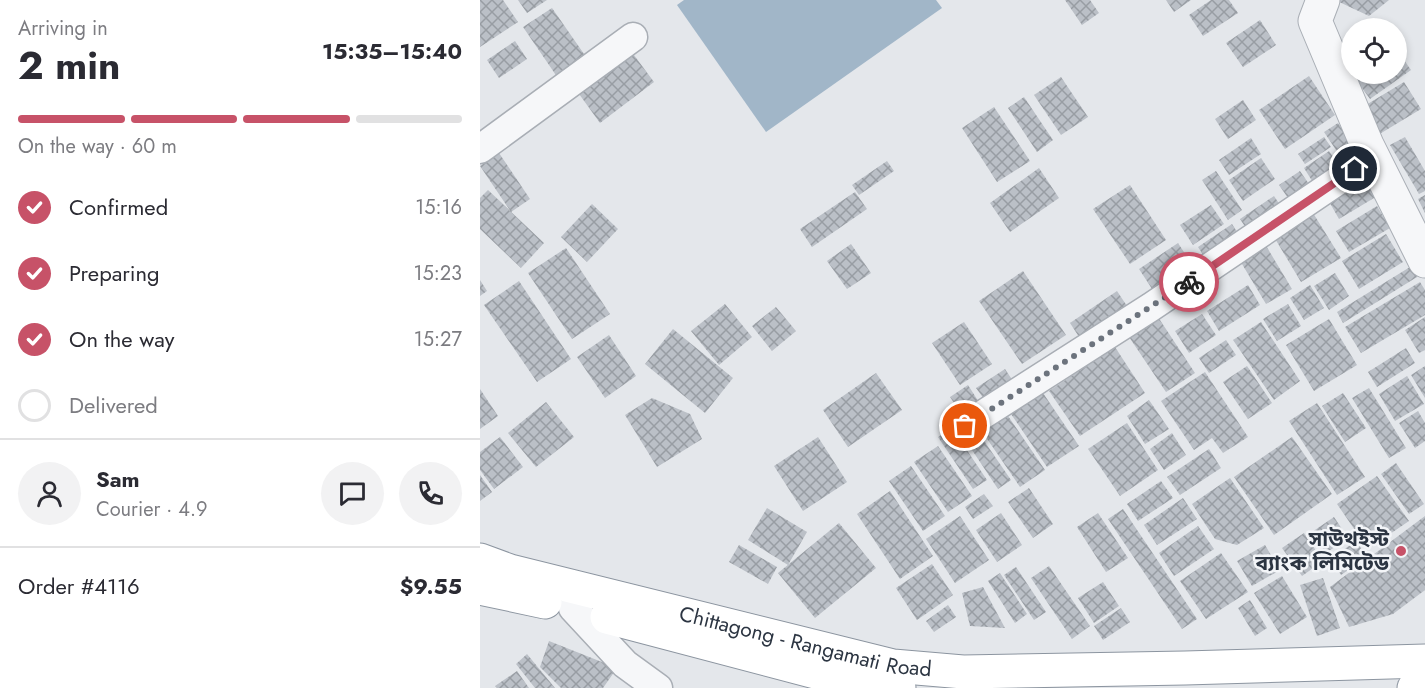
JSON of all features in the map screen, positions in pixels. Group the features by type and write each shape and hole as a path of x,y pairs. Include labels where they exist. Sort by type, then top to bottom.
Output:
{"highway":[{"name":"Chittagong - Rangamati Road","path":"480,560 510,571 893,666 963,672 1425,661"},
{"name":"Chittagong - Rangamati Road","path":"480,588 573,608 846,680 899,688"},
{"path":"1414,688 1425,688"}],"street":[{"path":"1323,0 1315,21 1374,157 1425,261"},
{"path":"480,149 633,37"},
{"path":"965,426 1151,307 1374,157"},
{"path":"573,608 626,664 657,688"}],"water":[{"path":"684,0 936,0 942,8 766,132 677,5"}],"building":[{"path":"480,0 503,0 518,22 480,47"},
{"path":"518,0 547,0 527,13"},
{"path":"1065,0 1090,0 1099,13 1082,25"},
{"path":"1166,0 1191,0 1174,12"},
{"path":"1211,0 1229,0 1238,13 1203,36 1189,15"},
{"path":"1335,0 1389,0 1369,16"},
{"path":"552,8 591,64 562,84 523,27"},
{"path":"1260,20 1276,45 1243,67 1226,43"},
{"path":"515,41 527,59 499,78 487,60"},
{"path":"1341,43 1341,58 1334,48"},
{"path":"628,47 654,82 600,123 574,87"},
{"path":"1309,76 1335,115 1285,149 1259,110"},
{"path":"1061,77 1088,117 1061,135 1034,95"},
{"path":"1359,84 1391,84 1370,99"},
{"path":"1401,84 1405,84 1421,109 1378,135 1361,108"},
{"path":"1024,97 1053,140 1037,152 1008,108"},
{"path":"1243,100 1256,120 1228,139 1215,119"},
{"path":"994,107 1030,161 997,182 962,128"},
{"path":"1338,123 1356,150 1342,159 1324,132"},
{"path":"1324,137 1331,147 1305,164 1298,154"},
{"path":"1405,137 1425,171 1425,191 1419,194 1390,145"},
{"path":"1251,138 1261,154 1229,175 1219,160"},
{"path":"1329,151 1340,167 1314,184 1304,168"},
{"path":"499,153 530,199 511,212 480,166"},
{"path":"1261,158 1275,179 1243,201 1229,180"},
{"path":"887,161 894,171 859,195 852,185"},
{"path":"1039,168 1059,198 1010,232 990,203"},
{"path":"1216,171 1242,210 1228,220 1202,180"},
{"path":"1300,171 1311,187 1290,201 1279,185"},
{"path":"1367,173 1379,195 1339,219 1327,198"},
{"path":"1130,185 1166,240 1130,264 1093,209"},
{"path":"488,190 544,243 521,268 480,229 480,198"},
{"path":"855,192 867,209 812,247 800,229"},
{"path":"1425,195 1425,213 1418,199"},
{"path":"1274,196 1282,208 1248,231 1240,219"},
{"path":"592,204 618,229 587,262 561,237"},
{"path":"1211,205 1224,224 1193,245 1180,225"},
{"path":"1377,206 1390,228 1349,252 1336,231"},
{"path":"1313,213 1341,258 1301,282 1274,237"},
{"path":"1232,224 1241,238 1207,261 1198,247"},
{"path":"1386,234 1403,262 1359,289 1342,261"},
{"path":"1178,243 1195,269 1156,295 1139,269"},
{"path":"851,244 871,273 847,289 827,261"},
{"path":"1265,244 1292,289 1266,304 1239,259"},
{"path":"566,248 610,314 572,339 528,273"},
{"path":"1410,267 1417,277 1343,323 1337,312"},
{"path":"1023,271 1066,335 1022,364 979,301"},
{"path":"1335,273 1349,296 1329,310 1314,286"},
{"path":"480,280 487,291 480,296"},
{"path":"519,281 571,359 537,382 484,305"},
{"path":"1420,282 1425,290 1425,315 1361,353 1345,327"},
{"path":"1248,285 1260,305 1219,331 1207,311"},
{"path":"1310,285 1324,308 1304,320 1290,298"},
{"path":"1117,291 1131,312 1083,343 1070,323"},
{"path":"725,304 752,337 719,365 691,331"},
{"path":"1288,304 1301,326 1277,341 1263,319"},
{"path":"776,307 796,331 772,351 752,326"},
{"path":"1156,314 1195,373 1166,392 1127,334"},
{"path":"1202,314 1216,335 1189,353 1175,331"},
{"path":"1425,317 1425,350 1419,353 1405,330"},
{"path":"1329,319 1357,365 1314,391 1286,345"},
{"path":"964,322 992,364 960,385 932,343"},
{"path":"1261,322 1300,381 1274,400 1233,340"},
{"path":"673,329 733,378 705,413 645,364"},
{"path":"609,335 636,376 605,398 577,357"},
{"path":"1226,340 1236,355 1209,373 1199,358"},
{"path":"1115,347 1145,393 1080,436 1049,391"},
{"path":"1406,348 1415,363 1377,387 1368,372"},
{"path":"1247,366 1272,403 1248,419 1223,382"},
{"path":"1425,366 1425,398 1411,375"},
{"path":"1005,369 1017,387 989,406 976,388"},
{"path":"1205,372 1248,437 1223,453 1212,438 1194,450 1161,401"},
{"path":"876,373 902,410 848,447 823,410"},
{"path":"1407,376 1424,404 1395,421 1379,394"},
{"path":"968,385 982,407 965,419 950,397"},
{"path":"1369,388 1406,448 1389,458 1352,398"},
{"path":"480,389 498,416 480,429"},
{"path":"1043,393 1079,446 1047,467 1011,414"},
{"path":"1343,393 1366,428 1345,442 1322,406"},
{"path":"652,398 690,414 702,439 657,467 625,415"},
{"path":"1149,400 1169,429 1145,444 1127,416"},
{"path":"546,402 574,437 536,467 508,433"},
{"path":"1317,403 1365,477 1337,495 1289,421"},
{"path":"1418,411 1425,423 1425,441 1415,448 1399,423"},
{"path":"1006,413 1045,470 1020,487 981,430"},
{"path":"1127,423 1158,470 1120,496 1088,449"},
{"path":"952,428 987,480 973,489 938,437"},
{"path":"978,432 1011,480 998,489 966,441"},
{"path":"1172,433 1186,455 1164,470 1150,449"},
{"path":"500,437 523,467 494,489 480,470 480,452"},
{"path":"818,437 847,482 803,511 774,466"},
{"path":"1292,437 1332,494 1274,535 1234,477"},
{"path":"938,446 972,496 948,512 914,462"},
{"path":"1209,449 1221,468 1180,495 1167,477"},
{"path":"1396,463 1424,504 1409,514 1381,474"},
{"path":"911,466 945,516 923,531 889,481"},
{"path":"480,475 492,492 480,501"},
{"path":"1377,476 1409,521 1368,549 1337,504"},
{"path":"1230,478 1264,528 1237,545 1215,539 1192,504"},
{"path":"1161,481 1173,498 1138,521 1127,504"},
{"path":"1029,488 1053,524 1033,538 1008,502"},
{"path":"890,491 933,556 900,579 857,514"},
{"path":"984,494 993,506 973,519 965,507"},
{"path":"1183,498 1197,519 1157,545 1144,525"},
{"path":"767,508 807,532 788,565 748,540"},
{"path":"1123,509 1197,619 1182,629 1108,519"},
{"path":"1001,513 1022,545 997,562 976,530"},
{"path":"1098,513 1128,558 1106,572 1077,527"},
{"path":"960,516 989,560 955,583 926,539"},
{"name":"সাউথইস্ট ব্যাংক লিমিটেড","path":"1425,516 1425,590 1393,614 1349,627 1330,587"},
{"path":"1334,517 1348,538 1326,553 1312,532"},
{"path":"839,523 876,568 815,618 778,573"},
{"path":"1198,526 1214,549 1174,576 1159,553"},
{"path":"1304,533 1323,561 1302,576 1282,548"},
{"path":"1356,541 1367,557 1341,575 1330,559"},
{"path":"739,545 777,567 768,584 729,562"},
{"path":"1265,545 1280,570 1252,586 1237,561"},
{"path":"1221,553 1248,592 1206,619 1180,581"},
{"path":"932,564 953,595 917,620 896,588"},
{"path":"1049,566 1090,626 1072,639 1031,578"},
{"path":"1016,567 1046,612 1034,620 1004,575"},
{"path":"1000,573 1027,614 1015,623 988,581"},
{"path":"1282,576 1307,617 1280,634 1254,593"},
{"path":"1323,578 1340,628 1317,636 1300,585"},
{"path":"1103,582 1119,606 1094,623 1078,598"},
{"path":"983,587 1005,628 970,626 962,593"},
{"path":"1250,600 1267,628 1255,636 1238,608"},
{"path":"948,605 956,617 934,632 926,621"},
{"path":"1121,608 1130,622 1103,640 1094,626"},
{"path":"549,641 617,668 603,688 561,688 540,667"},
{"path":"527,654 555,688 535,688 516,664"},
{"path":"517,671 529,688 497,688 495,686"}],"way so far":[{"path":"965,426 1189,282"}],"place":[{"name":"সাউথইস্ট ব্যাংক লিমিটেড","path":"1401,551"}],"route":[{"path":"1189,282 1355,169"}]}
